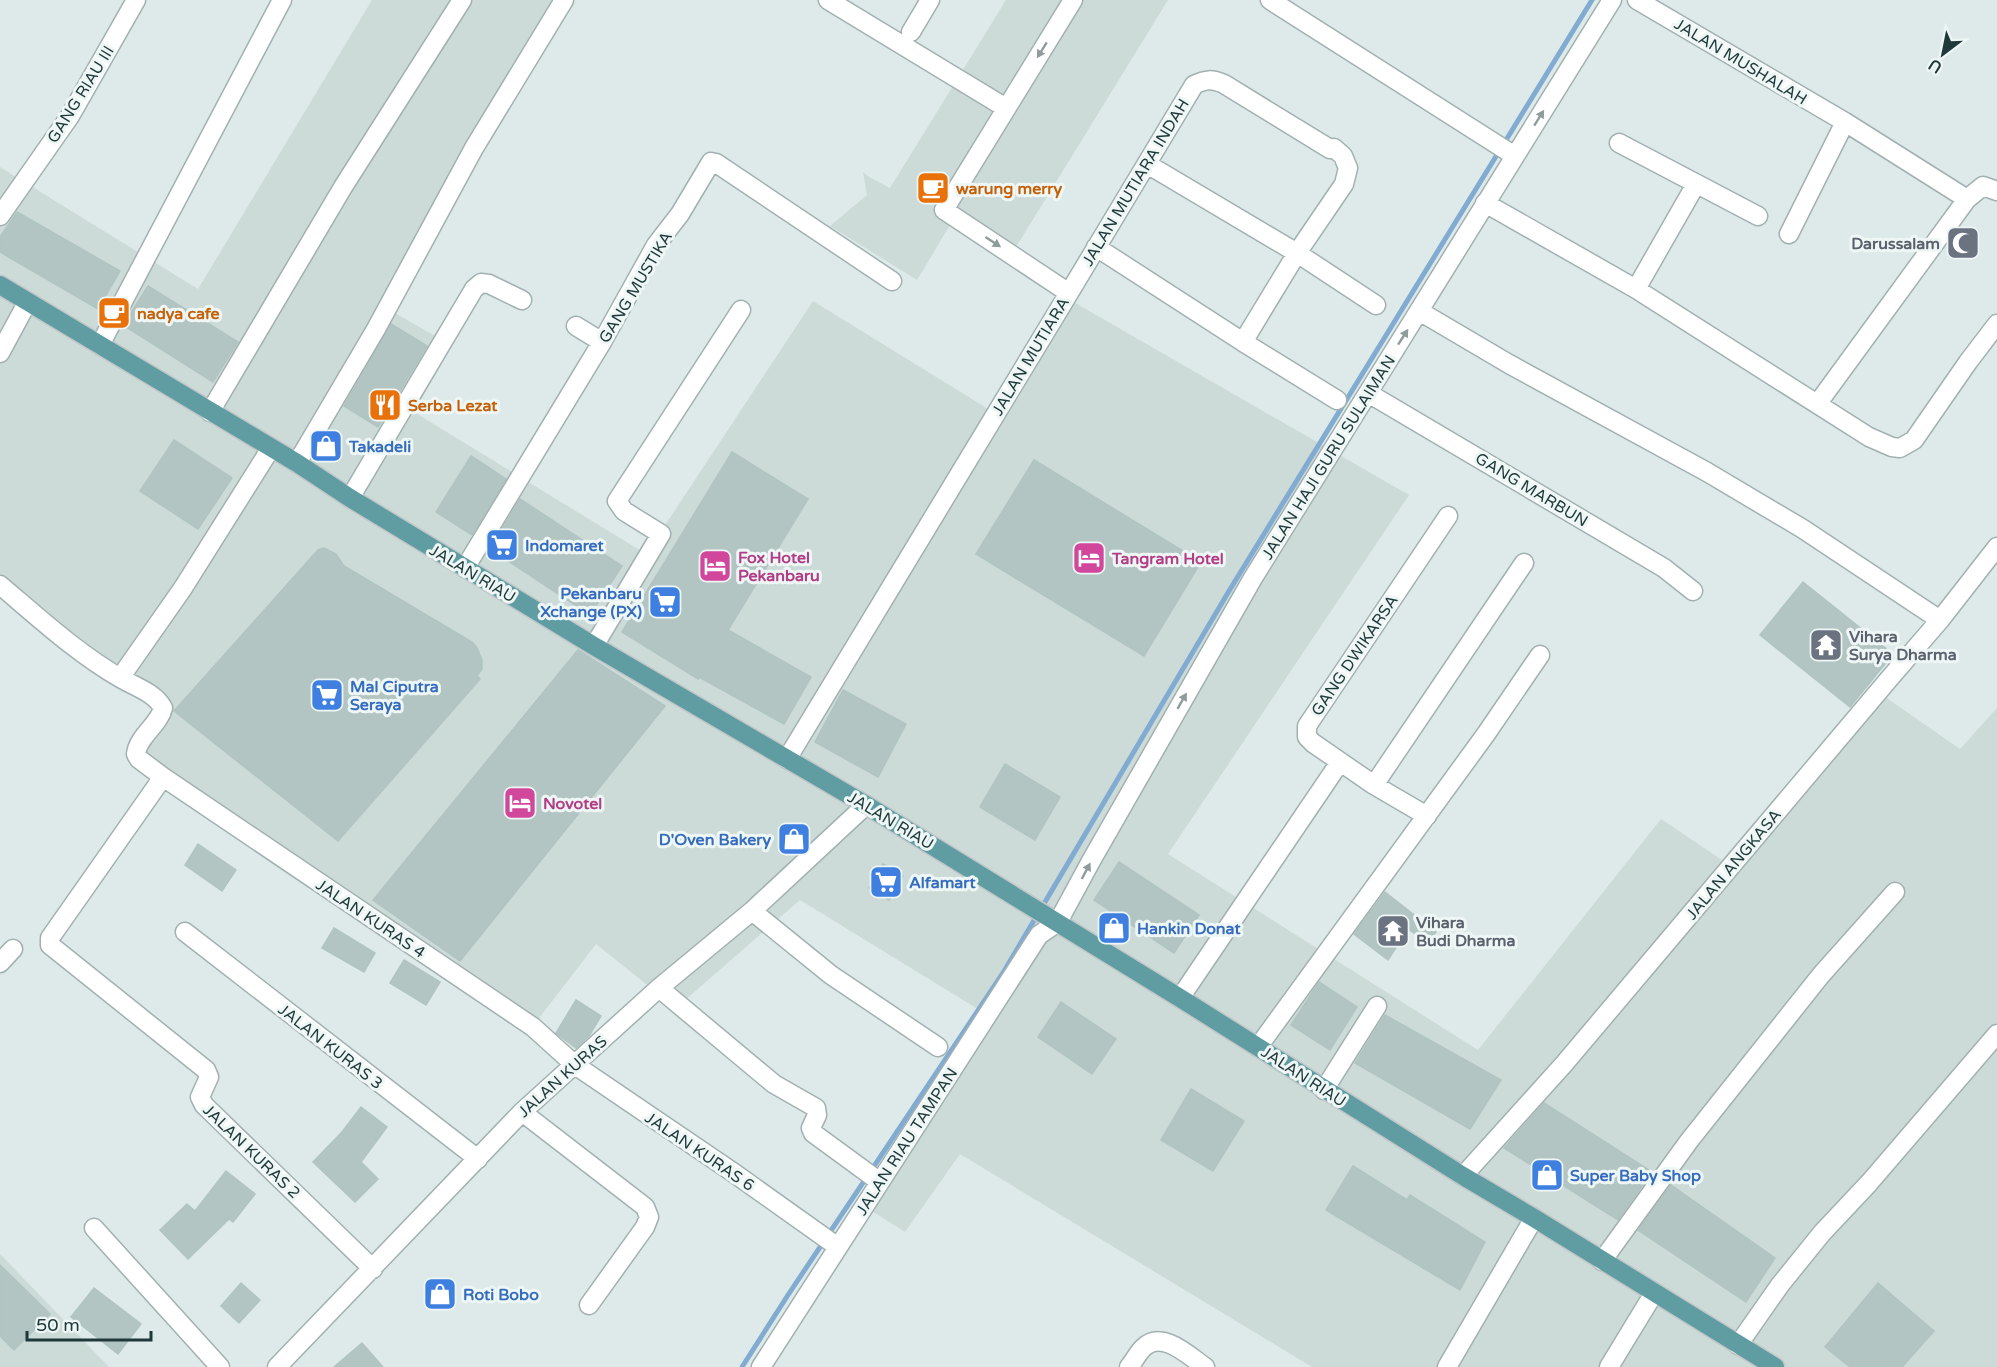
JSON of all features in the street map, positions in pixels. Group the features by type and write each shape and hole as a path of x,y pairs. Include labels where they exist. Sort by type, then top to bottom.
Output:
{"main road":[{"name":"JALAN RIAU","path":"0,285 594,646 866,805 1034,907 1324,1090 1774,1367"}],"street":[{"name":"GANG RIAU III","path":"0,216 70,117 136,0"},
{"path":"100,345 282,0"},
{"path":"210,412 343,187 462,0"},
{"path":"297,464 376,329 474,148 564,0"},
{"path":"828,0 904,44 1006,108"},
{"path":"911,32 930,0"},
{"name":"JALAN MUTIARA","path":"787,759 1069,293 944,210 1073,0"},
{"path":"1270,0 1515,156"},
{"name":"JALAN HAJI GURU SULAIMAN","path":"1055,920 1253,578 1612,0"},
{"name":"JALAN MUSHALAH","path":"1637,0 1845,122 1967,199"},
{"name":"JALAN MUTIARA INDAH","path":"1069,293 1194,85 1206,80 1224,84 1330,148 1334,148 1343,156 1348,168 1344,184 1297,253"},
{"path":"1789,234 1845,122"},
{"path":"1619,143 1758,216"},
{"name":"GANG MUSTIKA","path":"465,568 602,342 656,246 680,214 713,161 892,281"},
{"path":"1147,164 1297,253 1376,305"},
{"path":"1636,290 1696,184"},
{"path":"1818,403 1967,199 1983,186 1997,191"},
{"path":"1485,203 1636,290 1875,441 1892,447 1900,447 1914,440 1997,324"},
{"path":"1096,247 1337,400"},
{"path":"1243,342 1297,253"},
{"path":"350,498 474,289 481,283 489,284 522,300"},
{"path":"0,353 27,303"},
{"path":"594,646 661,534 624,511 617,501 741,310"},
{"path":"1419,311 1509,364 1707,472 1803,529 1940,620"},
{"path":"576,326 602,342"},
{"name":"GANG MARBUN","path":"1368,393 1664,568 1693,591"},
{"path":"0,585 59,634 120,678 183,588 271,448"},
{"name":"GANG DWIKARSA","path":"1427,816 1374,785 1307,738 1307,726 1448,516"},
{"name":"JALAN ANGKASA","path":"1463,1176 1564,1064 1940,620 1997,547"},
{"path":"1374,785 1524,562"},
{"path":"1258,1047 1427,816 1539,655"},
{"name":"JALAN KURAS 4","path":"120,678 147,692 162,705 163,711 137,746 136,754 139,759 533,1027 575,1065"},
{"path":"1180,998 1340,762"},
{"name":"JALAN KURAS 2","path":"163,777 50,939 50,945 206,1070 209,1077 200,1097 204,1106 373,1269"},
{"name":"JALAN KURAS","path":"277,1367 522,1112 659,988 752,911 866,805"},
{"path":"1602,1261 1689,1141 1821,975 1895,892"},
{"path":"752,911 831,975 938,1047"},
{"name":"JALAN RIAU TAMPAN","path":"761,1367 831,1243 873,1177 1039,935 1055,920"},
{"name":"JALAN KURAS 3","path":"185,932 478,1159"},
{"path":"0,963 13,949"},
{"path":"659,988 774,1083 816,1108 817,1115 811,1131 873,1177"},
{"path":"1324,1090 1377,1006"},
{"path":"1738,1345 1780,1285 1822,1233 1869,1183 1997,1034"},
{"name":"JALAN KURAS 6","path":"575,1065 724,1166 831,1243"},
{"path":"522,1112 645,1207 648,1213 648,1222 645,1227 589,1305"},
{"path":"1447,1367 1534,1218"},
{"path":"94,1228 220,1367"},
{"path":"1609,1367 1654,1293"},
{"path":"1129,1367 1148,1343 1155,1341 1170,1344 1205,1367"}],"shaded area":[{"path":"372,0 565,0 390,310 452,346 414,412 646,554 813,301 993,412 1065,297 1409,495 1168,854 1478,1050 1661,819 1722,860 1871,687 1960,749 1997,708 1997,1367 1312,1367 960,1154 905,1232 856,1201 981,1011 800,900 676,1008 596,944 533,1026 133,748 164,707 0,581 0,167 198,289"},
{"path":"1006,0 1168,0 1008,260 950,225 917,280 830,226 867,195 863,172 890,188"},
{"path":"0,1254 109,1367 0,1367"}],"building":[{"path":"17,212 120,271 98,309 0,252 0,237"},
{"path":"148,286 238,342 213,382 123,325"},
{"path":"391,324 427,346 378,427 344,406"},
{"path":"174,440 232,478 198,529 140,491"},
{"name":"Fox Hotel Pekanbaru","path":"732,452 808,499 728,630 811,677 784,724 699,677 698,679 622,632"},
{"path":"471,456 506,479 472,535 436,512"},
{"name":"Tangram Hotel","path":"1034,460 1201,562 1144,656 976,554"},
{"path":"520,499 622,566 590,615 490,549"},
{"name":"Mal Ciputra Seraya","path":"324,548 336,554 344,566 472,642 482,660 482,669 477,676 480,679 338,841 174,711 318,550"},
{"name":"Vihara Surya Dharma","path":"1803,582 1893,654 1850,707 1760,635"},
{"name":"Novotel","path":"578,650 665,706 460,961 373,900"},
{"path":"843,690 906,724 878,777 815,742"},
{"path":"1005,764 1060,797 1035,840 980,807"},
{"path":"198,844 236,870 222,891 185,865"},
{"path":"1119,862 1199,915 1174,953 1094,900"},
{"name":"Alfamart","path":"883,864 903,876 889,900 869,888"},
{"name":"Vihara Budi Dharma","path":"1385,892 1436,932 1428,942 1408,929 1388,960 1354,934"},
{"path":"334,928 375,953 364,972 322,948"},
{"path":"404,960 440,982 426,1005 390,983"},
{"path":"1319,982 1357,1007 1330,1050 1291,1025"},
{"path":"576,1000 601,1016 589,1036 576,1048 556,1033"},
{"path":"1061,1002 1116,1039 1092,1074 1038,1037"},
{"path":"1385,1015 1501,1080 1470,1129 1355,1063"},
{"path":"1191,1089 1244,1121 1213,1171 1161,1140"},
{"path":"1544,1103 1652,1172 1618,1220 1504,1148"},
{"path":"361,1107 387,1127 361,1162 378,1179 355,1202 313,1162 342,1132"},
{"path":"1353,1166 1407,1200 1410,1195 1485,1242 1460,1290 1326,1210"},
{"path":"226,1171 255,1194 233,1222 229,1219 188,1259 160,1230 187,1204 195,1211"},
{"path":"1671,1185 1775,1258 1746,1302 1638,1230"},
{"path":"0,1265 50,1314 14,1350 0,1336"},
{"path":"241,1283 260,1300 239,1323 221,1306"},
{"path":"1878,1283 1934,1331 1902,1367 1850,1367 1825,1347"},
{"path":"94,1288 141,1324 118,1354 71,1317"},
{"path":"362,1343 383,1367 334,1367"}],"waterway":[{"path":"742,1367 1003,973 1229,591 1592,0"}],"place":[{"name":"warung merry","path":"933,188"},
{"name":"Darussalam","path":"1963,243"},
{"name":"nadya cafe","path":"114,313"},
{"name":"Serba Lezat","path":"385,405"},
{"name":"Takadeli","path":"326,446"},
{"name":"Indomaret","path":"502,545"},
{"name":"Tangram Hotel","path":"1089,558"},
{"name":"Fox Hotel Pekanbaru","path":"715,566"},
{"name":"Pekanbaru Xchange (PX)","path":"665,602"},
{"name":"Vihara Surya Dharma","path":"1826,645"},
{"name":"Mal Ciputra Seraya","path":"327,695"},
{"name":"Novotel","path":"520,803"},
{"name":"D'Oven Bakery","path":"794,839"},
{"name":"Alfamart","path":"886,882"},
{"name":"Hankin Donat","path":"1114,928"},
{"name":"Vihara Budi Dharma","path":"1393,931"},
{"name":"Super Baby Shop","path":"1547,1175"},
{"name":"Roti Bobo","path":"440,1294"}]}
